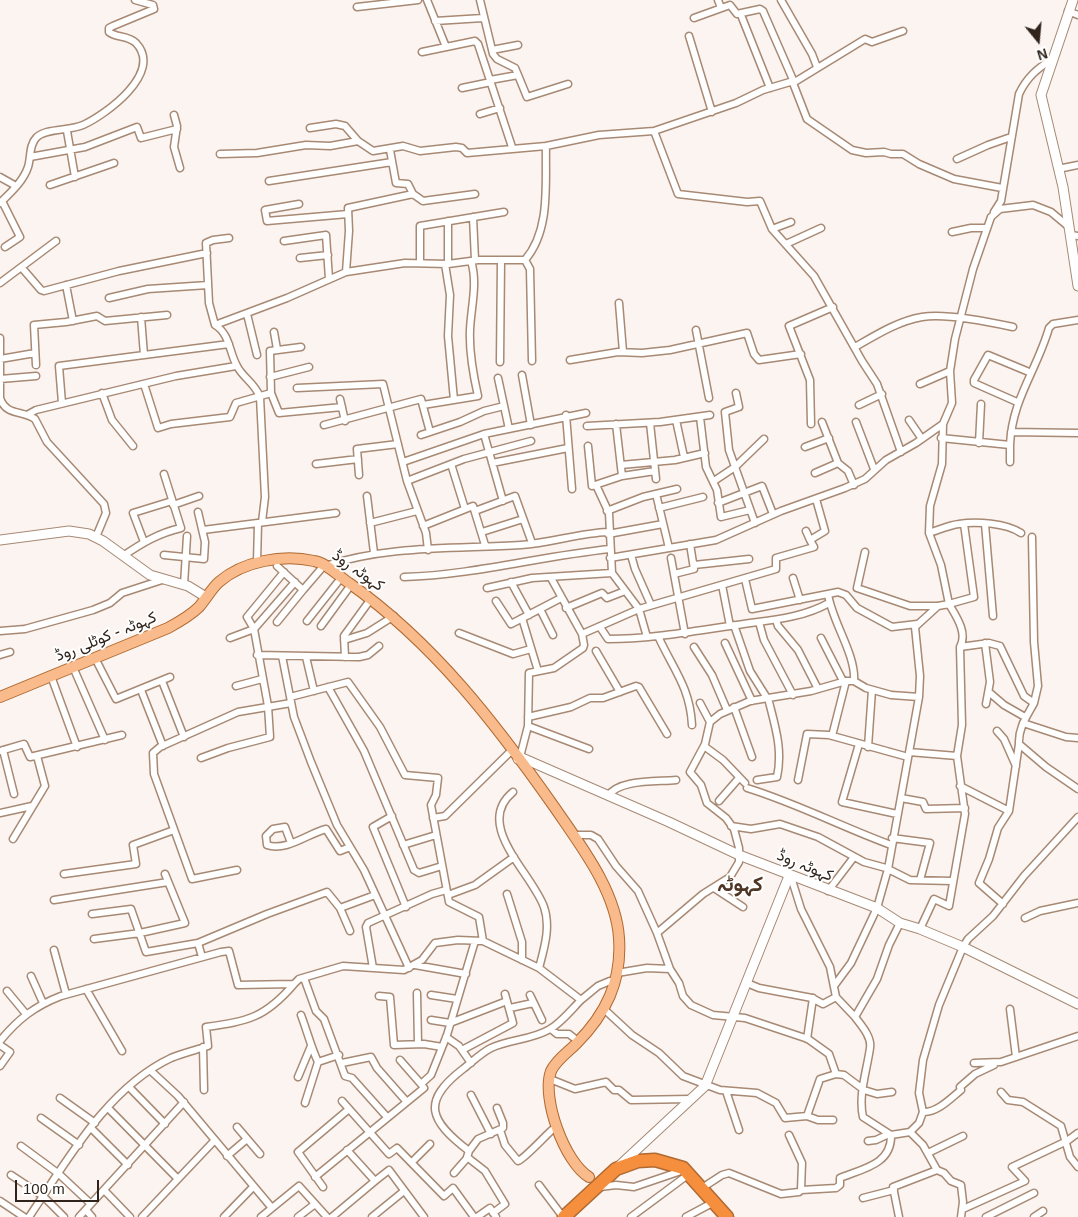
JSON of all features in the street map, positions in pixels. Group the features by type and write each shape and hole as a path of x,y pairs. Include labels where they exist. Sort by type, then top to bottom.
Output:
{"highway":[{"path":"564,1217 592,1183 616,1168 638,1161 655,1160 674,1164 688,1172 727,1217"}],"main road":[{"path":"1073,0 1041,95 1073,233 1078,286"},
{"path":"0,540 70,531 96,537 144,571 162,580 210,594"},
{"name":"کہوٹہ روڈ","path":"210,594 217,583 232,574 258,563 275,560 308,560 323,567 392,618 470,702 515,757 608,796 739,855 828,891 877,908 900,922 920,928 1078,1004"},
{"name":"کہوٹہ روڈ","path":"210,594 252,571 306,565 323,567"},
{"name":"کہوٹہ روڈ","path":"340,580 348,589 392,618"},
{"name":"کہوٹہ - کوٹلی روڈ","path":"0,697 177,623 193,612 210,594"},
{"path":"515,757 574,835 614,910 619,940 613,990 605,1010 578,1042 555,1065 550,1079 553,1109 564,1147 574,1166 592,1183"},
{"path":"515,757 568,838 601,894 608,912 613,942 614,977 600,1007 574,1038 551,1059 544,1073 546,1105 552,1130 571,1169 592,1183"},
{"path":"616,1168 705,1086 731,1016 747,983 790,876"}],"street":[{"path":"5,247 20,235 1,202 24,175 35,139 42,133 82,126 113,108 134,85 142,66 140,50 128,37 108,32 109,28 113,26 154,9 153,5 135,0"},
{"path":"357,7 418,0"},
{"path":"427,0 446,47"},
{"path":"480,0 492,50 497,59 515,68 527,97 568,84"},
{"path":"718,0 721,8"},
{"path":"781,0 812,54 817,67"},
{"path":"694,18 730,5 735,13 741,15 760,9 763,11 807,119 852,150 866,154 884,152 904,154 919,164 954,179 1002,188"},
{"path":"1068,11 1078,15"},
{"path":"741,15 770,88"},
{"path":"435,22 483,18"},
{"path":"310,128 336,124 345,126 358,142 373,151 390,150 403,146 420,151 456,147 462,148 467,153 512,147 546,146 599,135 654,131 712,112 770,88 793,82 865,39 872,42 903,32"},
{"path":"689,36 712,112"},
{"path":"422,52 475,41 478,44 512,147"},
{"path":"492,50 518,45"},
{"path":"920,928 934,899 950,906 952,881 964,808 957,756 962,725 960,647 962,643 960,622 949,604 940,565 929,534 930,506 942,464 941,438 943,424 952,402 950,371 960,319 987,228 991,217 1001,201 1019,94 1026,80 1037,68 1052,59"},
{"path":"462,88 518,75"},
{"path":"480,114 500,108"},
{"path":"174,115 177,129 174,143 180,168"},
{"path":"30,157 71,151 137,127 141,138 177,129"},
{"path":"67,130 75,177"},
{"path":"654,131 678,194 746,202 760,201 772,229 814,276 882,394 887,416 901,452"},
{"path":"957,159 988,145 1011,138"},
{"path":"220,154 257,153 298,146 330,146 358,142"},
{"path":"525,260 535,248 542,227 545,203 546,146"},
{"path":"390,150 396,182 408,184 412,194 426,202 475,194"},
{"path":"269,181 392,162"},
{"path":"50,185 114,163"},
{"path":"1058,169 1078,165"},
{"path":"0,177 16,186"},
{"path":"346,272 348,208 412,194"},
{"path":"299,204 266,210 267,221 348,214"},
{"path":"991,217 1000,209 1033,205 1051,212 1073,233"},
{"path":"420,263 420,226 504,212"},
{"path":"423,405 478,396 471,363 470,332 475,272 473,261 474,218"},
{"path":"448,222 447,264 450,295 448,336 454,400"},
{"path":"772,229 790,222"},
{"path":"786,244 821,228"},
{"path":"952,232 971,228 987,228"},
{"path":"284,241 326,235 329,279"},
{"path":"215,325 208,284 206,243 228,238"},
{"path":"0,283 56,241"},
{"path":"22,268 41,290 207,253"},
{"path":"300,258 328,255"},
{"path":"500,362 501,260"},
{"path":"215,325 247,314 346,272 405,263 447,264 473,261 525,260"},
{"path":"525,260 530,269 532,361"},
{"path":"109,298 148,290 208,284"},
{"path":"66,285 73,321"},
{"path":"619,303 623,352"},
{"path":"811,424 810,380 789,326 833,307"},
{"path":"247,314 257,354"},
{"path":"36,365 34,325 73,321 97,316 105,321 167,316"},
{"path":"141,317 144,355"},
{"path":"855,347 881,332 921,317 960,319 1013,326"},
{"path":"1010,462 1011,432 1017,402 1049,328 1053,324 1078,320"},
{"path":"215,325 222,329 236,366 255,385 260,397 265,498 260,522 258,563"},
{"path":"696,330 709,398"},
{"path":"274,332 277,349"},
{"path":"570,360 623,352 650,352 747,333 754,354 759,360 801,354"},
{"path":"0,338 0,398 5,407 16,414 27,415 35,419 47,442 106,508 106,513 96,537"},
{"path":"62,403 59,366 229,344"},
{"path":"301,347 277,349 269,353 271,393 279,413 342,407"},
{"path":"0,360 35,354"},
{"path":"1017,402 974,383 974,380 988,355 1030,372"},
{"path":"27,415 36,410 62,403 144,384 236,366"},
{"path":"270,377 309,367"},
{"path":"920,384 950,371"},
{"path":"522,375 531,425"},
{"path":"0,379 36,376"},
{"path":"498,378 509,429"},
{"path":"297,388 381,382 407,481 423,526 428,550"},
{"path":"144,384 158,428 171,424 230,417 236,403 271,393"},
{"path":"736,393 739,408 725,412 730,450 755,523"},
{"path":"102,394 112,420 133,446"},
{"path":"859,405 882,394"},
{"path":"340,399 345,420"},
{"path":"324,425 421,399 430,432"},
{"path":"979,443 982,404"},
{"path":"421,435 460,422 484,411 504,406"},
{"path":"402,462 484,434 531,425 566,415 586,413"},
{"path":"566,415 572,489"},
{"path":"587,426 676,420 710,415"},
{"path":"700,417 706,467 714,481 722,518 750,510"},
{"path":"676,420 684,457"},
{"path":"909,420 922,439"},
{"path":"588,446 592,486 622,476 655,475 650,422"},
{"path":"822,422 838,463 848,471 854,485"},
{"path":"856,422 874,469"},
{"path":"616,424 622,476"},
{"path":"610,558 716,540 773,514 854,485 874,469 943,424"},
{"path":"1011,432 1078,434"},
{"path":"484,434 503,501"},
{"path":"805,447 829,438"},
{"path":"941,438 1010,445"},
{"path":"714,481 735,467 764,439"},
{"path":"407,481 451,464 532,441"},
{"path":"359,475 357,449 398,444"},
{"path":"492,463 568,448"},
{"path":"621,465 684,457 705,452"},
{"path":"316,464 358,459"},
{"path":"815,473 838,463"},
{"path":"451,464 465,509"},
{"path":"123,556 164,532 181,528 164,474"},
{"path":"596,485 608,511 612,574 639,609 647,636"},
{"path":"718,502 763,486 773,514"},
{"path":"608,511 676,489"},
{"path":"656,494 669,548"},
{"path":"144,542 134,513 198,496"},
{"path":"367,496 374,553"},
{"path":"476,511 515,496 532,543"},
{"path":"660,508 703,496"},
{"path":"810,540 826,529 816,499"},
{"path":"423,526 473,506 482,532 484,545"},
{"path":"370,523 417,511"},
{"path":"164,556 204,559 203,530 198,512"},
{"path":"203,530 336,513"},
{"path":"482,532 523,519"},
{"path":"277,622 323,567 374,553 532,543 591,532 608,533 663,524"},
{"path":"929,534 964,524 985,524 1015,529 1020,533"},
{"path":"865,552 857,588 910,606 938,606 974,597 964,524"},
{"path":"985,524 992,616"},
{"path":"582,634 639,609 745,580 746,577 776,569 776,558 814,547 806,531"},
{"path":"184,585 187,536"},
{"path":"1003,904 978,883 989,859 998,828 1009,810 1024,720 1034,703 1038,686 1034,642 1032,536"},
{"path":"674,574 692,570 694,565 690,544"},
{"path":"404,577 463,573 570,553 610,549"},
{"path":"631,554 635,569 651,605"},
{"path":"671,558 685,634"},
{"path":"694,565 748,559"},
{"path":"201,758 228,748 270,737 268,706 257,655 254,629 247,617 281,569 304,590"},
{"path":"487,588 511,582 585,574 612,574"},
{"path":"433,818 445,816 515,757 528,726 529,673 554,668 583,648 582,634 551,578"},
{"path":"793,578 800,600"},
{"path":"0,631 29,628 101,608 122,593 162,580"},
{"path":"307,621 340,580"},
{"path":"745,580 752,609 838,592 846,595 857,608 892,627 917,624 938,606"},
{"path":"230,638 254,629 294,582"},
{"path":"511,582 529,615"},
{"path":"722,585 732,626 750,670 768,698 780,744 780,764 777,777 757,780"},
{"path":"321,626 348,589"},
{"path":"566,608 602,593 607,598 625,590"},
{"path":"828,594 829,603 855,674 854,681"},
{"path":"496,601 511,624 561,598"},
{"path":"345,657 344,636 368,603"},
{"path":"600,627 608,639 685,634 776,620 813,612 829,603"},
{"path":"540,609 554,635"},
{"path":"344,640 367,633 392,618"},
{"path":"522,618 538,671"},
{"path":"776,620 778,626 798,650 818,689"},
{"path":"758,622 764,640 793,695"},
{"path":"834,986 850,963 877,908 888,869 891,842 919,696 920,676 915,641 917,624"},
{"path":"459,633 513,654 531,649"},
{"path":"658,636 668,658 682,680 691,704 692,725"},
{"path":"821,638 844,681 832,736"},
{"path":"725,643 752,701"},
{"path":"960,647 985,643 994,643 1000,646 1024,696 1034,703"},
{"path":"985,643 990,669 990,693 986,704"},
{"path":"257,655 345,657 368,655 379,646"},
{"path":"694,647 712,675 730,709 752,757"},
{"path":"596,651 620,692"},
{"path":"0,655 10,652"},
{"path":"282,656 297,726 332,814 364,870 384,917 412,967"},
{"path":"306,657 314,690"},
{"path":"95,658 115,698 141,690 170,677"},
{"path":"74,667 105,740"},
{"path":"51,676 77,747"},
{"path":"236,686 262,679"},
{"path":"162,681 184,737"},
{"path":"710,722 730,709 752,701 793,695 844,681 854,681 872,690 891,695 919,696"},
{"path":"237,870 193,880 154,774 153,753 163,746 232,714 291,700 314,690 345,682 350,684 380,727 405,775 438,778 436,795 430,805 447,893 452,904 479,917 483,942"},
{"path":"528,717 571,707 590,698 603,698 639,686 667,734"},
{"path":"328,687 364,751 416,873 442,866"},
{"path":"141,690 163,746"},
{"path":"868,746 872,690"},
{"path":"990,693 1024,720 1066,737 1078,738"},
{"path":"657,933 733,874 739,855 738,840 731,826 726,818 707,803 701,785 690,772 704,746 710,722 700,703"},
{"path":"528,726 589,749"},
{"path":"997,731 1004,738 1016,766"},
{"path":"798,780 807,734 832,736 859,744 909,754 957,756"},
{"path":"14,794 2,750 24,744 30,757 38,756 122,735"},
{"path":"859,744 842,802 897,814"},
{"path":"1019,744 1046,767 1078,789"},
{"path":"704,746 723,760 746,785 848,830 891,842 930,844 920,880"},
{"path":"13,839 45,786 38,756"},
{"path":"719,801 739,778"},
{"path":"608,796 612,790 628,784 676,780"},
{"path":"960,786 1009,810"},
{"path":"513,792 502,804 498,818 505,842 532,883 544,907 547,920 546,942 539,968"},
{"path":"900,798 923,802 926,809 964,808"},
{"path":"0,813 32,806"},
{"path":"392,816 373,827 406,908"},
{"path":"868,1141 890,1134 910,1132 919,1123 923,1112 920,1093 923,1060 939,1005 963,948 972,934 1003,904 1024,876 1078,817"},
{"path":"731,826 751,829 780,824 818,837 854,857 888,869 910,880 952,881"},
{"path":"291,842 326,829 340,851 350,847"},
{"path":"64,874 136,864 133,845 174,830"},
{"path":"403,845 436,835"},
{"path":"574,835 590,836 602,842 616,866 642,897 670,969 679,983 683,996 691,1005 713,1015 745,1018 807,1039 830,1054 836,1074"},
{"path":"372,968 366,927 373,920 406,908 432,894 447,893 475,885 514,857"},
{"path":"828,891 854,857"},
{"path":"94,939 140,933 184,923 165,874"},
{"path":"790,876 801,908 830,967 836,997 865,1030 870,1048 861,1101 863,1117 890,1134"},
{"path":"54,900 168,882"},
{"path":"714,888 743,907"},
{"path":"92,914 131,909 146,952 198,943 267,914 327,892 340,908 350,931"},
{"path":"507,894 522,942 522,960"},
{"path":"340,908 375,895"},
{"path":"1026,918 1040,911 1078,903"},
{"path":"855,1017 877,979 889,944 900,922"},
{"path":"412,967 422,960 435,943 458,940 483,942 539,968 581,1000"},
{"path":"421,1084 431,1075 446,1037 475,941"},
{"path":"198,943 202,957"},
{"path":"54,950 66,994"},
{"path":"0,1041 14,1022 43,1003 66,994 229,951 238,985 294,984"},
{"path":"29,1217 93,1125 108,1108 129,1087 171,1058 208,1046 206,1027 245,1021 262,1014 280,1000 294,984 304,978 343,966 356,965 399,970 412,967 466,974"},
{"path":"342,1101 390,1154 397,1148 444,1196 453,1188 475,1217 490,1208 495,1215 505,1204 485,1171 445,1130 435,1108 437,1094 442,1087 491,1048 551,1029 581,1000 598,986 614,977 647,968 670,969"},
{"path":"31,976 43,1003"},
{"path":"304,978 316,1010 323,1015 342,1063 345,1076 352,1078 387,1117"},
{"path":"747,983 759,988 813,998 823,1004 836,997"},
{"path":"86,989 122,1051"},
{"path":"7,991 26,1014"},
{"path":"416,993 418,1044"},
{"path":"431,995 457,999"},
{"path":"530,995 542,1020"},
{"path":"379,996 390,997 394,1044 442,1047"},
{"path":"431,1020 450,1023 506,998 513,1023 462,1050"},
{"path":"807,1039 813,998"},
{"path":"510,1008 533,1003"},
{"path":"1010,1009 1016,1057"},
{"path":"605,1010 632,1035 659,1053 679,1073 705,1086 726,1091 757,1093 776,1103 784,1118 807,1116 818,1120 833,1120"},
{"path":"301,1016 318,1062 305,1103"},
{"path":"551,1029 557,1034 569,1034 574,1038"},
{"path":"923,1112 938,1108 961,1090 960,1087 975,1074 1001,1062 1078,1036"},
{"path":"446,1037 462,1050 471,1063"},
{"path":"0,1045 10,1052 0,1066"},
{"path":"298,1077 311,1046"},
{"path":"202,1047 204,1090"},
{"path":"318,1062 339,1055"},
{"path":"342,1063 371,1057 377,1068 406,1101"},
{"path":"315,1177 424,1088 400,1060"},
{"path":"974,1063 1001,1062"},
{"path":"151,1071 184,1102 214,1141 272,1208"},
{"path":"807,1116 820,1079 836,1074 844,1075 864,1090 877,1094 892,1092"},
{"path":"550,1079 575,1089 606,1082 614,1090 619,1090 631,1100 691,1099"},
{"path":"129,1087 165,1124"},
{"path":"726,1091 739,1130"},
{"path":"1001,1092 1008,1100 1022,1102 1062,1126 1070,1157 1078,1167"},
{"path":"471,1095 490,1134"},
{"path":"60,1098 93,1125 128,1165"},
{"path":"79,1217 146,1146 184,1102"},
{"path":"108,1108 178,1179"},
{"path":"497,1108 503,1123 500,1130 505,1145 518,1161 523,1159 530,1149 552,1130"},
{"path":"323,1187 298,1152 349,1109"},
{"path":"42,1118 79,1145"},
{"path":"237,1127 260,1154"},
{"path":"454,1173 469,1154 475,1141 500,1130"},
{"path":"910,1132 928,1153 937,1170 944,1173 951,1181 961,1185 963,1190 961,1217"},
{"path":"963,1209 1025,1181 1012,1167 1066,1141 1078,1133"},
{"path":"702,1188 722,1175 729,1174 781,1194 800,1192 801,1190 838,1188 840,1178 868,1169 878,1162 889,1149 890,1134"},
{"path":"789,1135 802,1163 801,1190"},
{"path":"928,1153 963,1136"},
{"path":"228,1156 247,1139"},
{"path":"142,1217 214,1141"},
{"path":"412,1162 430,1144"},
{"path":"22,1146 59,1174 91,1204"},
{"path":"346,1150 375,1181"},
{"path":"332,1217 389,1170 422,1216"},
{"path":"898,1217 893,1187 937,1170"},
{"path":"592,1183 634,1187 688,1172"},
{"path":"631,1217 670,1190 688,1172"},
{"path":"11,1176 43,1196 64,1217"},
{"path":"539,1184 564,1217"},
{"path":"262,1217 299,1186 327,1217"},
{"path":"224,1217 253,1187"},
{"path":"104,1190 130,1217"},
{"path":"863,1198 894,1190"},
{"path":"372,1217 404,1191"},
{"path":"986,1217 1034,1193"},
{"path":"0,1201 24,1217"},
{"path":"686,1217 714,1202"},
{"path":"298,1217 314,1204"},
{"path":"86,1210 92,1217"},
{"path":"1034,1217 1043,1211"}],"district":[{"name":"کہوٹہ","path":"740,885"}]}
